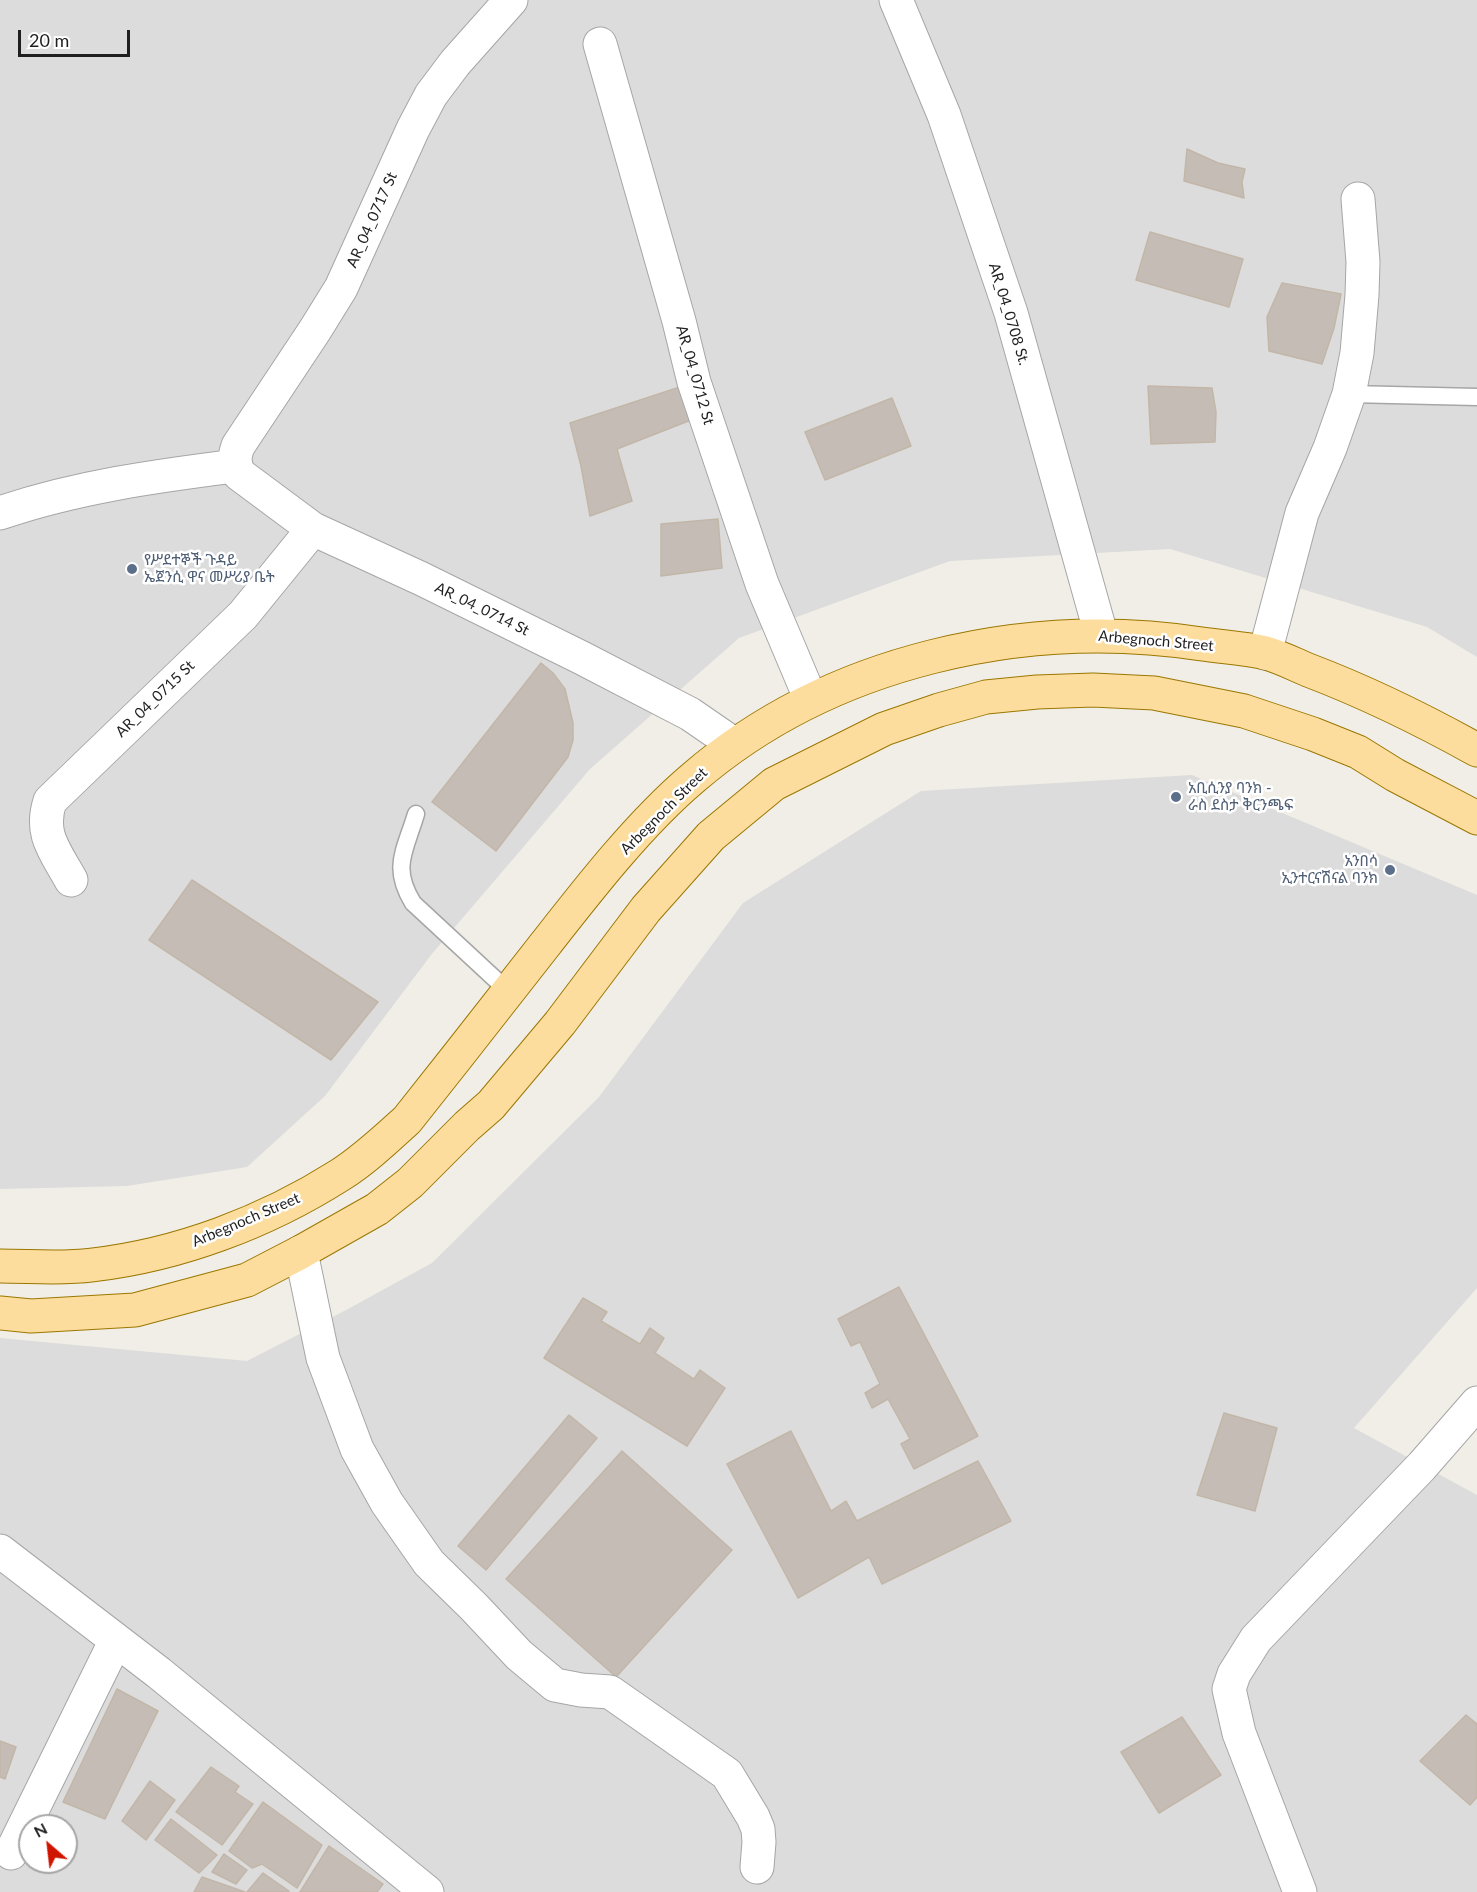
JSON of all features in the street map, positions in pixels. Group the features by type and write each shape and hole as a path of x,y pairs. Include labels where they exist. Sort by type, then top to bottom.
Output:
{"main road":[{"name":"Arbegnoch Street","path":"0,1266 91,1265 186,1246 293,1203 342,1174 407,1120 580,900 653,817 691,779 735,745 811,700 886,669 950,652 1011,642 1101,634 1172,639 1265,653 1339,681 1477,750"},
{"path":"0,1313 31,1316 135,1310 247,1280 377,1209 410,1183 491,1105 560,1023 646,909 711,836 774,784 884,729 939,710 986,697 1093,690 1154,693 1244,711 1358,752 1395,775 1477,818"}],"street":[{"name":"AR_04_0717 St","path":"237,456 341,288 430,95 511,0"},
{"name":"AR_04_0708 St.","path":"896,0 944,115 1011,313 1101,634"},
{"name":"AR_04_0712 St","path":"600,44 679,321 694,382 762,584 811,700"},
{"path":"1265,653 1302,513 1330,448 1349,394 1357,353 1362,295 1363,262 1358,199"},
{"path":"0,513 43,498 140,479 237,456"},
{"name":"AR_04_0714 St","path":"237,456 239,474 313,529 422,579 582,658 690,714 735,745"},
{"name":"AR_04_0715 St","path":"71,880 48,839 45,824 50,801 243,615 313,529"},
{"path":"302,1252 323,1358 350,1432 387,1503 429,1563 474,1606 519,1655 555,1685 610,1692 727,1774 758,1829 756,1867"},
{"path":"1300,1892 1239,1733 1229,1689 1256,1639 1422,1466 1477,1404"},
{"path":"0,1551 159,1673 427,1892"},
{"path":"11,1853 116,1640"}],"lane":[{"path":"1349,394 1477,397"},
{"path":"416,814 400,868 404,887 413,903 508,991"}],"shaded area":[{"path":"0,0 1477,0 1477,657 1427,627 1170,549 950,561 739,638 590,769 431,955 325,1096 247,1167 127,1186 0,1189"},
{"path":"1192,775 1477,895 1477,1288 1354,1428 1477,1495 1477,1892 0,1892 0,1338 247,1361 432,1263 599,1097 743,903 921,791"}],"building":[{"path":"1187,149 1218,163 1245,169 1242,182 1244,198 1184,181"},
{"path":"1150,232 1243,259 1229,307 1136,280"},
{"path":"1282,283 1341,294 1334,328 1322,364 1269,351 1267,317"},
{"path":"689,384 691,420 617,449 632,501 590,516 570,423"},
{"path":"1148,386 1212,388 1216,412 1215,442 1151,444"},
{"path":"892,398 911,446 825,480 805,432"},
{"path":"718,519 722,568 661,576 661,524"},
{"path":"541,663 553,673 565,689 573,723 573,740 568,757 496,851 432,802"},
{"path":"192,880 378,1002 331,1060 149,940"},
{"path":"899,1287 978,1436 914,1469 901,1444 910,1439 888,1399 872,1408 865,1393 880,1384 860,1342 851,1346 838,1319"},
{"path":"583,1298 607,1312 601,1321 640,1344 650,1328 664,1338 655,1353 694,1379 700,1370 725,1388 687,1446 544,1358"},
{"path":"1224,1413 1277,1428 1255,1511 1197,1495"},
{"path":"569,1415 597,1438 486,1570 458,1546"},
{"path":"791,1431 831,1511 846,1501 857,1521 978,1461 1011,1521 882,1584 869,1557 798,1598 727,1464"},
{"path":"622,1451 732,1550 616,1677 506,1579"},
{"path":"117,1689 158,1711 105,1819 63,1802"},
{"path":"1466,1715 1477,1724 1477,1797 1470,1805 1420,1761"},
{"path":"1182,1717 1221,1775 1159,1813 1121,1752"},
{"path":"0,1741 16,1747 5,1779 0,1777"},
{"path":"211,1767 239,1786 235,1792 253,1804 222,1845 176,1812"},
{"path":"150,1781 175,1800 146,1840 122,1821"},
{"path":"263,1802 322,1845 297,1888 262,1864 252,1868 229,1851"},
{"path":"171,1819 217,1855 199,1873 155,1840"},
{"path":"329,1846 383,1884 377,1892 300,1892"},
{"path":"224,1854 247,1870 236,1884 212,1872"},
{"path":"263,1873 289,1891 247,1892"},
{"path":"202,1877 245,1892 194,1892"}],"place":[{"name":"የሥደተኞች ጉዳይ ኤጀንሲ ዋና መሥሪያ ቤት","path":"132,569"},
{"name":"አቢሲንያ ባንክ - ራስ ደስታ ቅርንጫፍ","path":"1176,797"},
{"name":"አንበሳ ኢንተርናሽናል ባንክ","path":"1390,870"}]}
